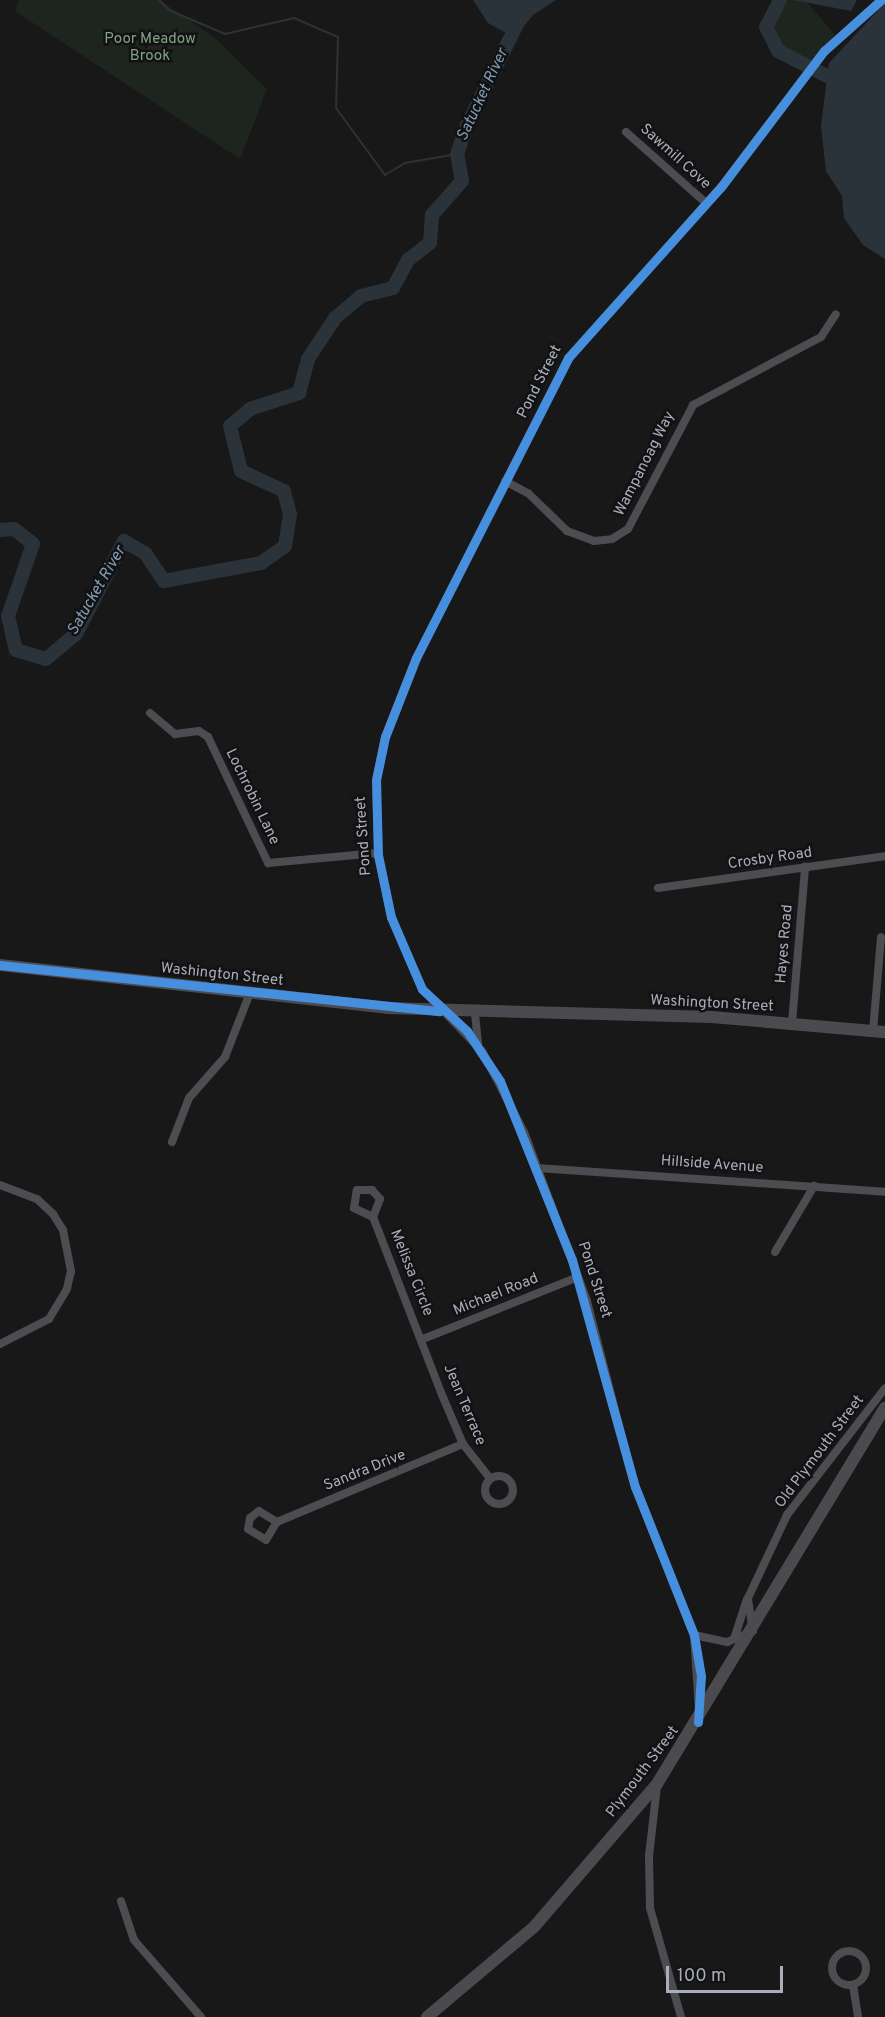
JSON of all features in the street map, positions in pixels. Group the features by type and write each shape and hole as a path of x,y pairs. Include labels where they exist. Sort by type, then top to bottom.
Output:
{"main road":[{"name":"Washington Street","path":"0,965 250,993 475,1014 792,1023 879,1032"},
{"name":"Plymouth Street","path":"427,2017 534,1927 657,1784 698,1722 885,1408"}],"street":[{"name":"Pond Street","path":"698,1722 700,1676 694,1635 635,1487 578,1277 508,1098 478,1044 440,1011 422,989 397,933 378,853 375,796 385,737 416,658 572,352 706,203 819,58 881,0"},
{"name":"Sawmill Cove","path":"626,132 706,203"},
{"name":"Wampanoag Way","path":"506,481 529,494 567,531 594,542 612,539 628,529 693,405 821,337 836,314"},
{"name":"Lochrobin Lane","path":"150,713 175,734 199,731 208,737 268,863 378,853"},
{"name":"Crosby Road","path":"658,888 885,856"},
{"name":"Hayes Road","path":"792,1023 805,867"},
{"path":"879,1032 882,948 880,937"},
{"path":"172,1142 189,1098 225,1057 250,993"},
{"name":"Pond Street","path":"475,1014 478,1044"},
{"name":"Hillside Avenue","path":"537,1168 885,1192"},
{"path":"0,1185 36,1198 52,1214 63,1230 70,1271 67,1289 49,1319 28,1334 0,1344"},
{"path":"775,1252 814,1186"},
{"name":"Melissa Circle","path":"373,1217 423,1339"},
{"name":"Michael Road","path":"423,1339 578,1277"},
{"name":"Jean Terrace","path":"423,1339 463,1444 489,1477"},
{"name":"Old Plymouth Street","path":"734,1639 748,1598 787,1515 885,1388"},
{"name":"Sandra Drive","path":"277,1522 463,1444"},
{"path":"694,1635 734,1639 753,1631 748,1598"},
{"path":"657,1784 649,1856 650,1908 681,2017"},
{"path":"122,1901 134,1940 201,2017"},
{"path":"841,1952 864,1958 865,1976 853,1985 832,1973 841,1952"},
{"path":"853,1985 858,2017"}],"green space":[{"name":"Poor Meadow Brook","path":"19,0 160,0 215,38 267,89 240,159 15,11"},
{"path":"787,0 805,0 835,35 808,64 799,54 781,50 771,31"}],"shaded area":[{"path":"473,0 556,0 533,15 509,45 508,34 488,23"},
{"path":"793,0 857,0 851,11"},
{"path":"885,3 885,259 863,245 844,218 842,196 826,171 821,126 829,63"}],"waterway":[{"name":"Poor Meadow Brook","path":"159,0 169,10 225,34 294,18 338,37 336,108 385,175 405,163 457,154"},
{"name":"Satucket River","path":"0,530 14,529 33,544 8,616 16,650 46,659 76,634 124,541 145,553 164,581 261,563 285,546 290,514 284,491 241,471 230,426 250,409 299,393 308,359 335,318 361,296 393,288 408,260 430,243 432,215 462,181 457,154 467,125 529,0"},
{"name":"Satucket River","path":"780,0 766,27 778,51 827,76"}],"cycle path":[{"path":"698,1722 701,1676 694,1635 635,1487 572,1260 500,1081 467,1031 422,989 391,917 378,855 376,780 385,737 416,658 568,358 721,187 824,51 881,0"},
{"path":"0,965 440,1011"}]}
